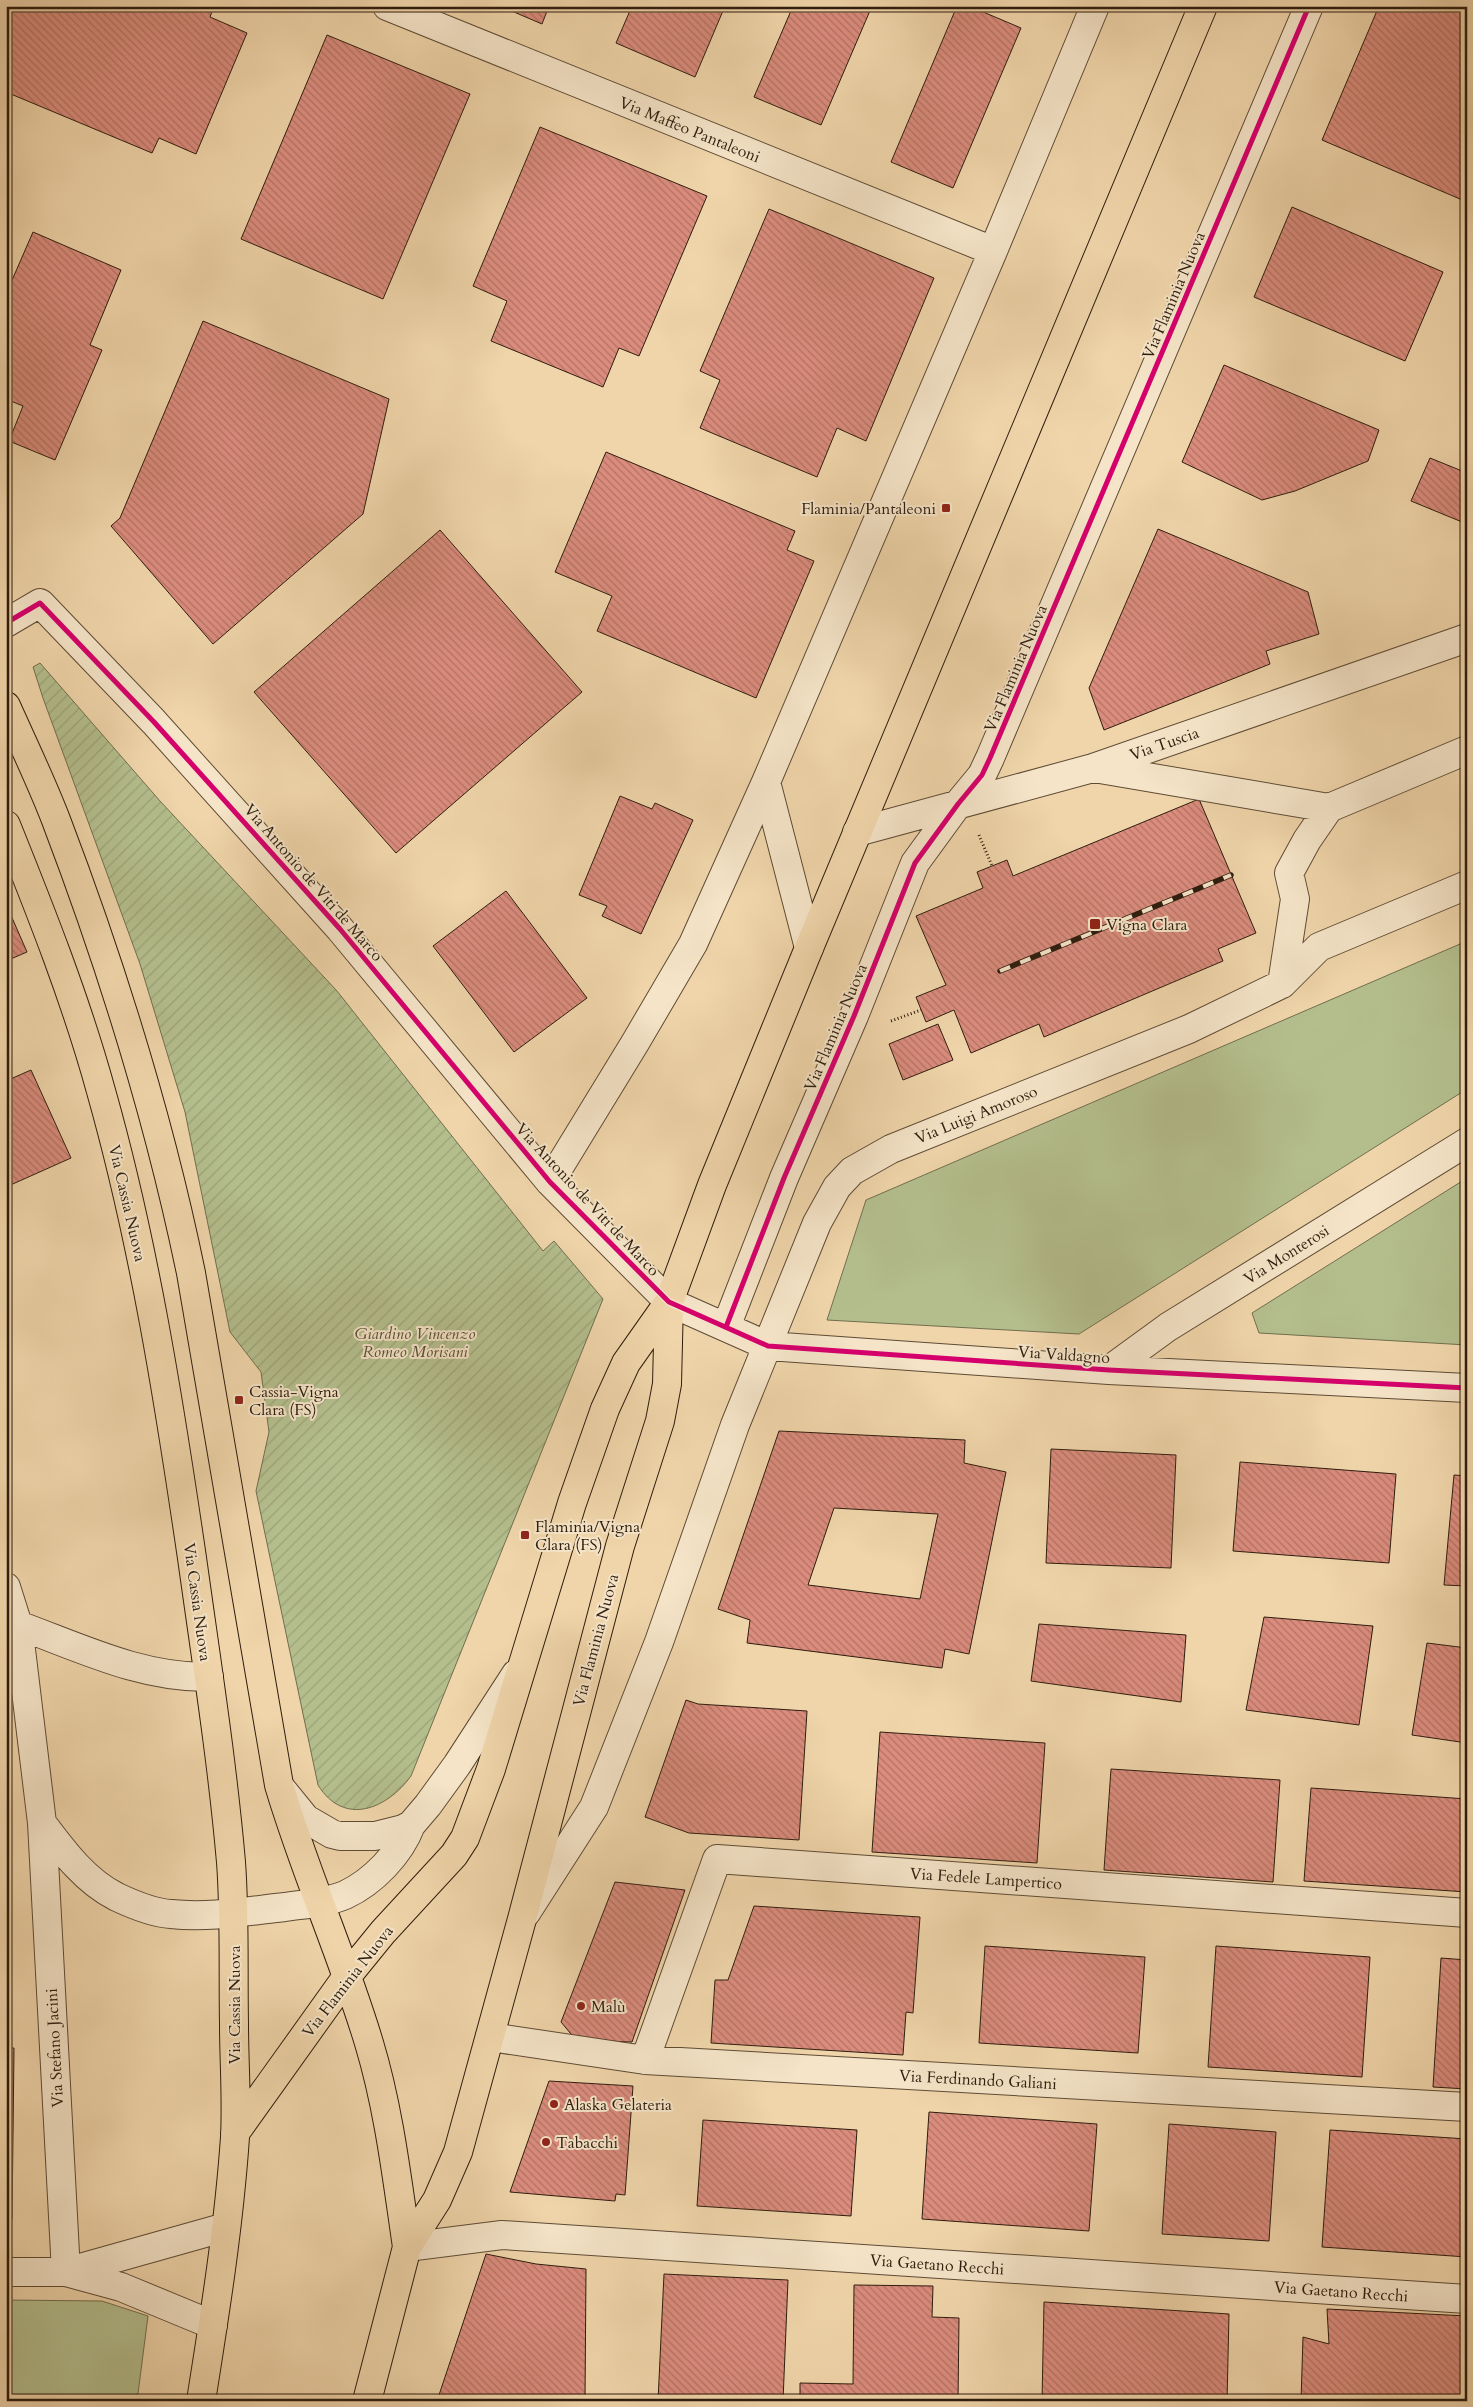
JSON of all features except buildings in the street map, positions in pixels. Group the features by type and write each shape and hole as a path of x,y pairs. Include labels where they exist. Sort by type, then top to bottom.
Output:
{"main road":[{"name":"Via Flaminia Nuova","path":"235,2133 348,1975 454,1855 465,1838 482,1795 572,1503 605,1409 626,1363 669,1302 712,1185 809,948 1203,6"},
{"path":"6,706 55,819 90,913 139,1059 180,1219 233,1508 280,1786 295,1838 348,1975 370,2045 387,2116 407,2248 367,2401"},
{"name":"Via Cassia Nuova","path":"6,824 40,909 77,1016 101,1091 123,1182 145,1276 178,1454 209,1676 230,1860 234,1913 235,2133 226,2227 201,2401"},
{"name":"Via Flaminia Nuova","path":"407,2248 436,2200 458,2152 490,2037 617,1555 660,1421 667,1384 669,1302"}],"street":[{"name":"Via Maffeo Pantaleoni","path":"387,6 993,251"},
{"path":"550,1182 636,1043 692,944 766,782 993,251 1095,6"},
{"name":"Via Flaminia Nuova","path":"726,1328 784,1178 854,1016 915,863 958,804 982,775 990,758 1309,6"},
{"name":"Via Antonio de Viti de Marco","path":"6,623 40,603 180,750 340,929 550,1182 669,1302"},
{"name":"Via Tuscia","path":"857,832 1093,768 1467,638"},
{"path":"1093,768 1329,808 1467,750"},
{"path":"766,782 809,948"},
{"path":"1282,984 1294,899 1289,873 1307,840 1329,808"},
{"name":"Via Luigi Amoroso","path":"768,1346 817,1223 838,1188 852,1171 865,1162 890,1149 1190,1029 1282,984 1319,947 1467,885"},
{"name":"Via Monterosi","path":"1109,1370 1168,1327 1467,1142"},
{"name":"Via Valdagno","path":"669,1302 768,1346 1109,1370 1467,1388"},
{"name":"Via Flaminia Nuova","path":"522,1919 594,1807 659,1642 735,1425 768,1346"},
{"name":"Via Stefano Jacini","path":"6,1587 18,1625 42,1823 66,2272"},
{"path":"18,1625 135,1668 180,1677 209,1676"},
{"name":"Via Flaminia Nuova","path":"234,1913 321,1902 344,1895 376,1873 403,1844 411,1825 457,1765 522,1664"},
{"path":"280,1786 306,1819 325,1832 340,1836 375,1836 411,1825"},
{"path":"42,1823 83,1873 116,1896 159,1913 173,1915 234,1913"},
{"name":"Via Fedele Lampertico","path":"645,2060 717,1859 1467,1913"},
{"name":"Via Ferdinando Galiani","path":"490,2037 645,2060 1467,2107"},
{"path":"66,2272 226,2227"},
{"name":"Via Gaetano Recchi","path":"407,2248 502,2235 1467,2299"},
{"path":"6,2272 66,2272 121,2287 213,2325"}],"green space":[{"name":"Giardino Vincenzo Romeo Morisani","path":"40,663 160,801 337,991 543,1251 554,1241 603,1299 411,1776 390,1797 365,1809 340,1806 328,1798 318,1785 256,1491 269,1432 261,1372 230,1332 185,1112 140,964 43,698 33,667"},
{"path":"1467,941 1467,1089 1079,1334 827,1320 866,1200"},
{"path":"1467,1178 1467,1345 1259,1333 1252,1313"},
{"path":"6,2300 102,2301 148,2316 137,2401 6,2401"}],"railway":[{"path":"1000,971 1231,875"}],"cycle path":[{"path":"726,1327 784,1178 854,1016 915,863 958,804 982,775 990,758 1309,6"},
{"path":"6,623 40,603 154,722 340,929 550,1182 669,1302 768,1346 1109,1370 1467,1388"}],"place":[{"name":"Flaminia/Pantaleoni","path":"946,508"},
{"name":"Vigna Clara","path":"1095,924"},
{"name":"Cassia-Vigna Clara (FS)","path":"239,1400"},
{"name":"Flaminia/Vigna Clara (FS)","path":"525,1535"},
{"name":"Malù","path":"581,2006"},
{"name":"Alaska Gelateria","path":"554,2104"},
{"name":"Tabacchi","path":"546,2142"}]}
